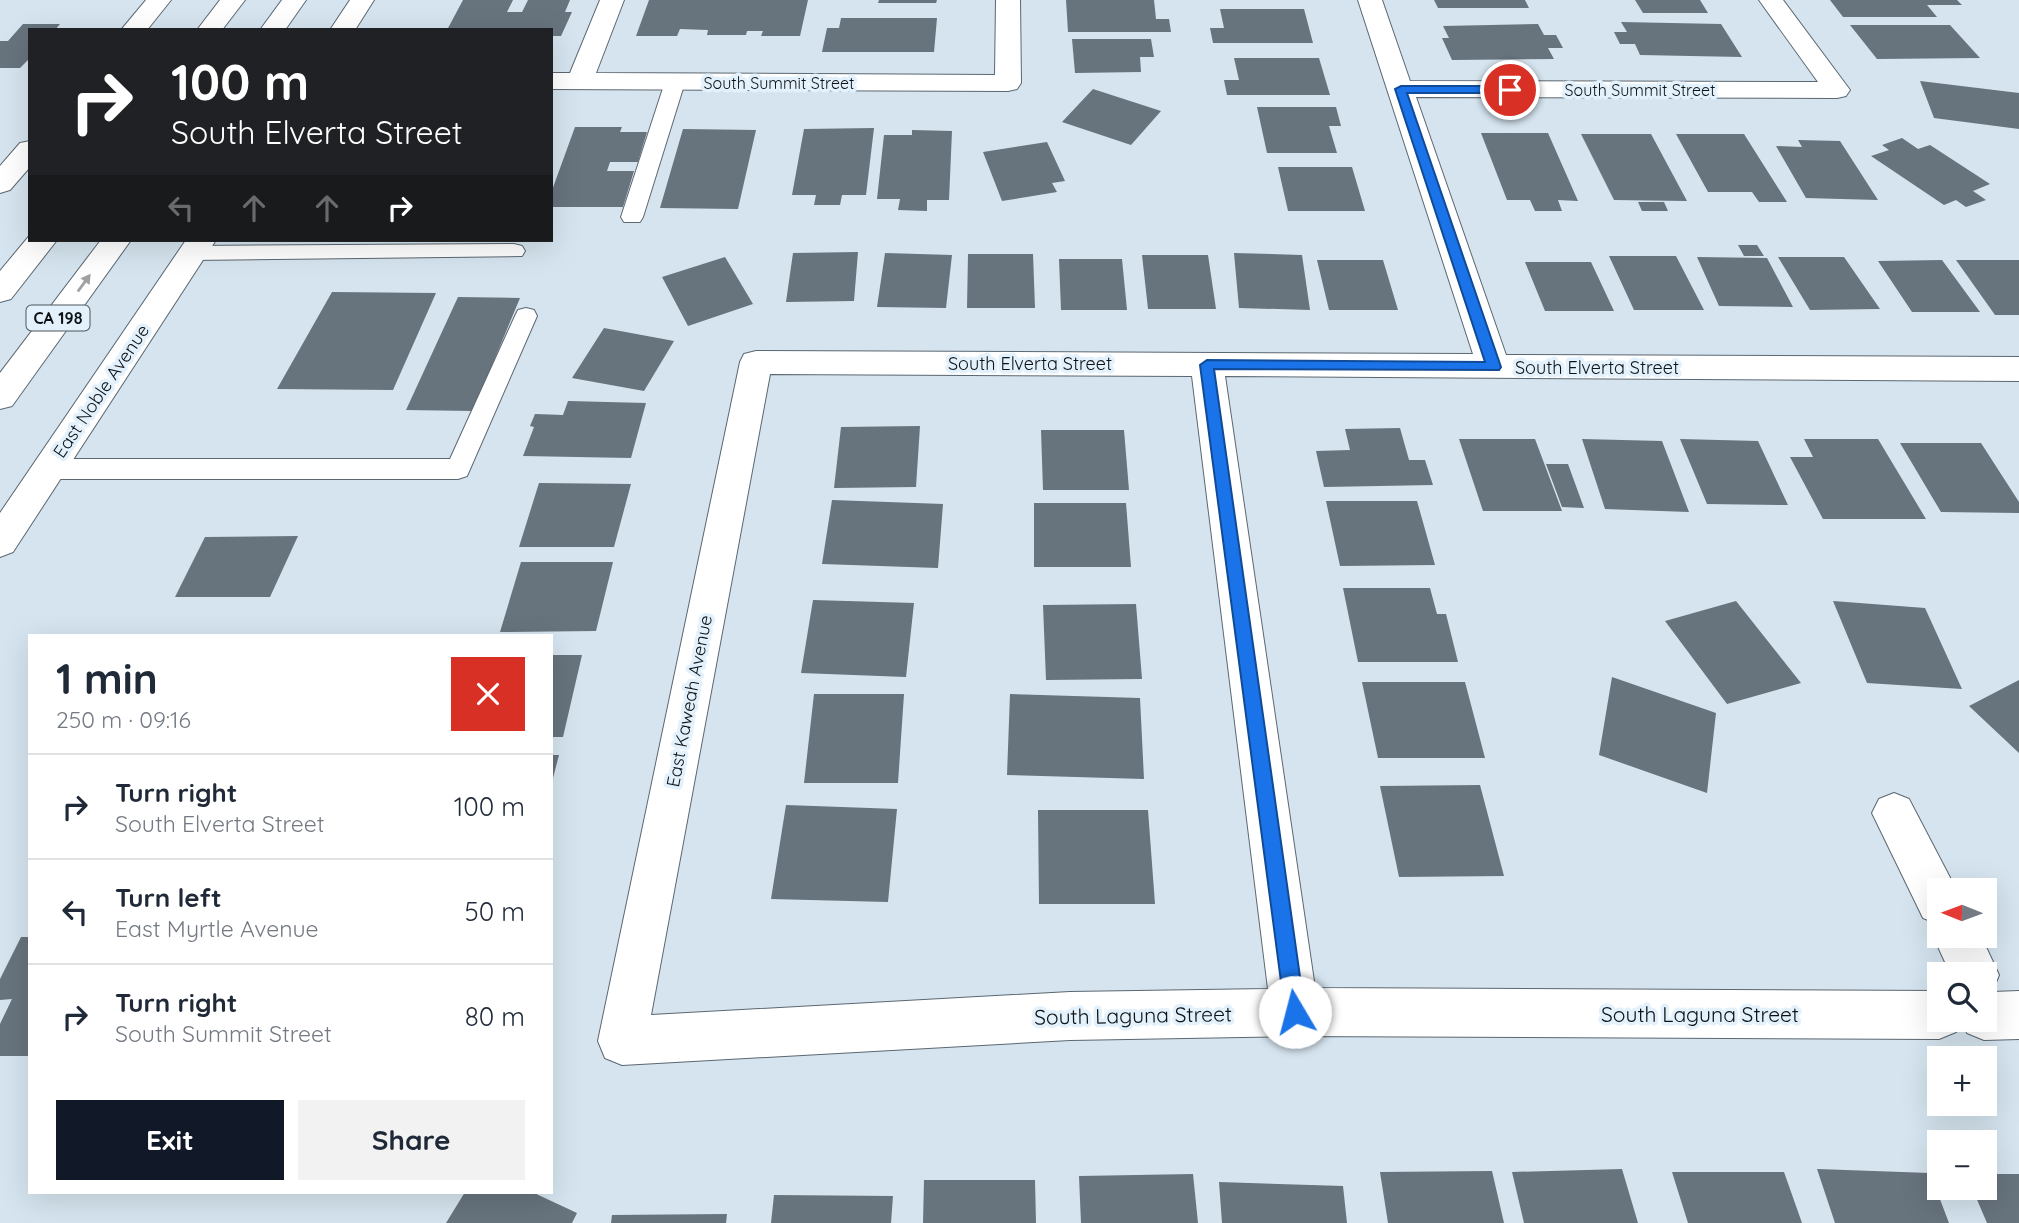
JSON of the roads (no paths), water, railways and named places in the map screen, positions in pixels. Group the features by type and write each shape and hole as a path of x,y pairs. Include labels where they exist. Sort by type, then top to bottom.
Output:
{"main road":[{"path":"135,28 159,0"},
{"path":"211,28 233,0"},
{"path":"273,28 294,0"},
{"path":"343,28 362,0"},
{"path":"580,82 612,0"},
{"name":"South Summit Street","path":"553,81 1008,83 1008,0"},
{"path":"1370,0 1494,367"},
{"name":"South Summit Street","path":"1401,89 1837,90 1771,0"},
{"path":"0,184 28,151"},
{"path":"0,292 40,242"},
{"name":"CA 198","path":"0,397 115,242"},
{"name":"East Noble Avenue","path":"0,542 197,246"},
{"name":"South Elverta Street","path":"756,362 2019,369"},
{"name":"East Kaweah Avenue","path":"622,1041 756,362"},
{"path":"1207,365 1295,1012"},
{"path":"1894,813 1927,878"},
{"name":"South Laguna Street","path":"622,1041 1070,1016 1295,1012 1927,1015"}],"lane":[{"path":"632,217 675,82"},
{"path":"197,246 514,251"},
{"path":"48,469 458,469 526,316"}]}
